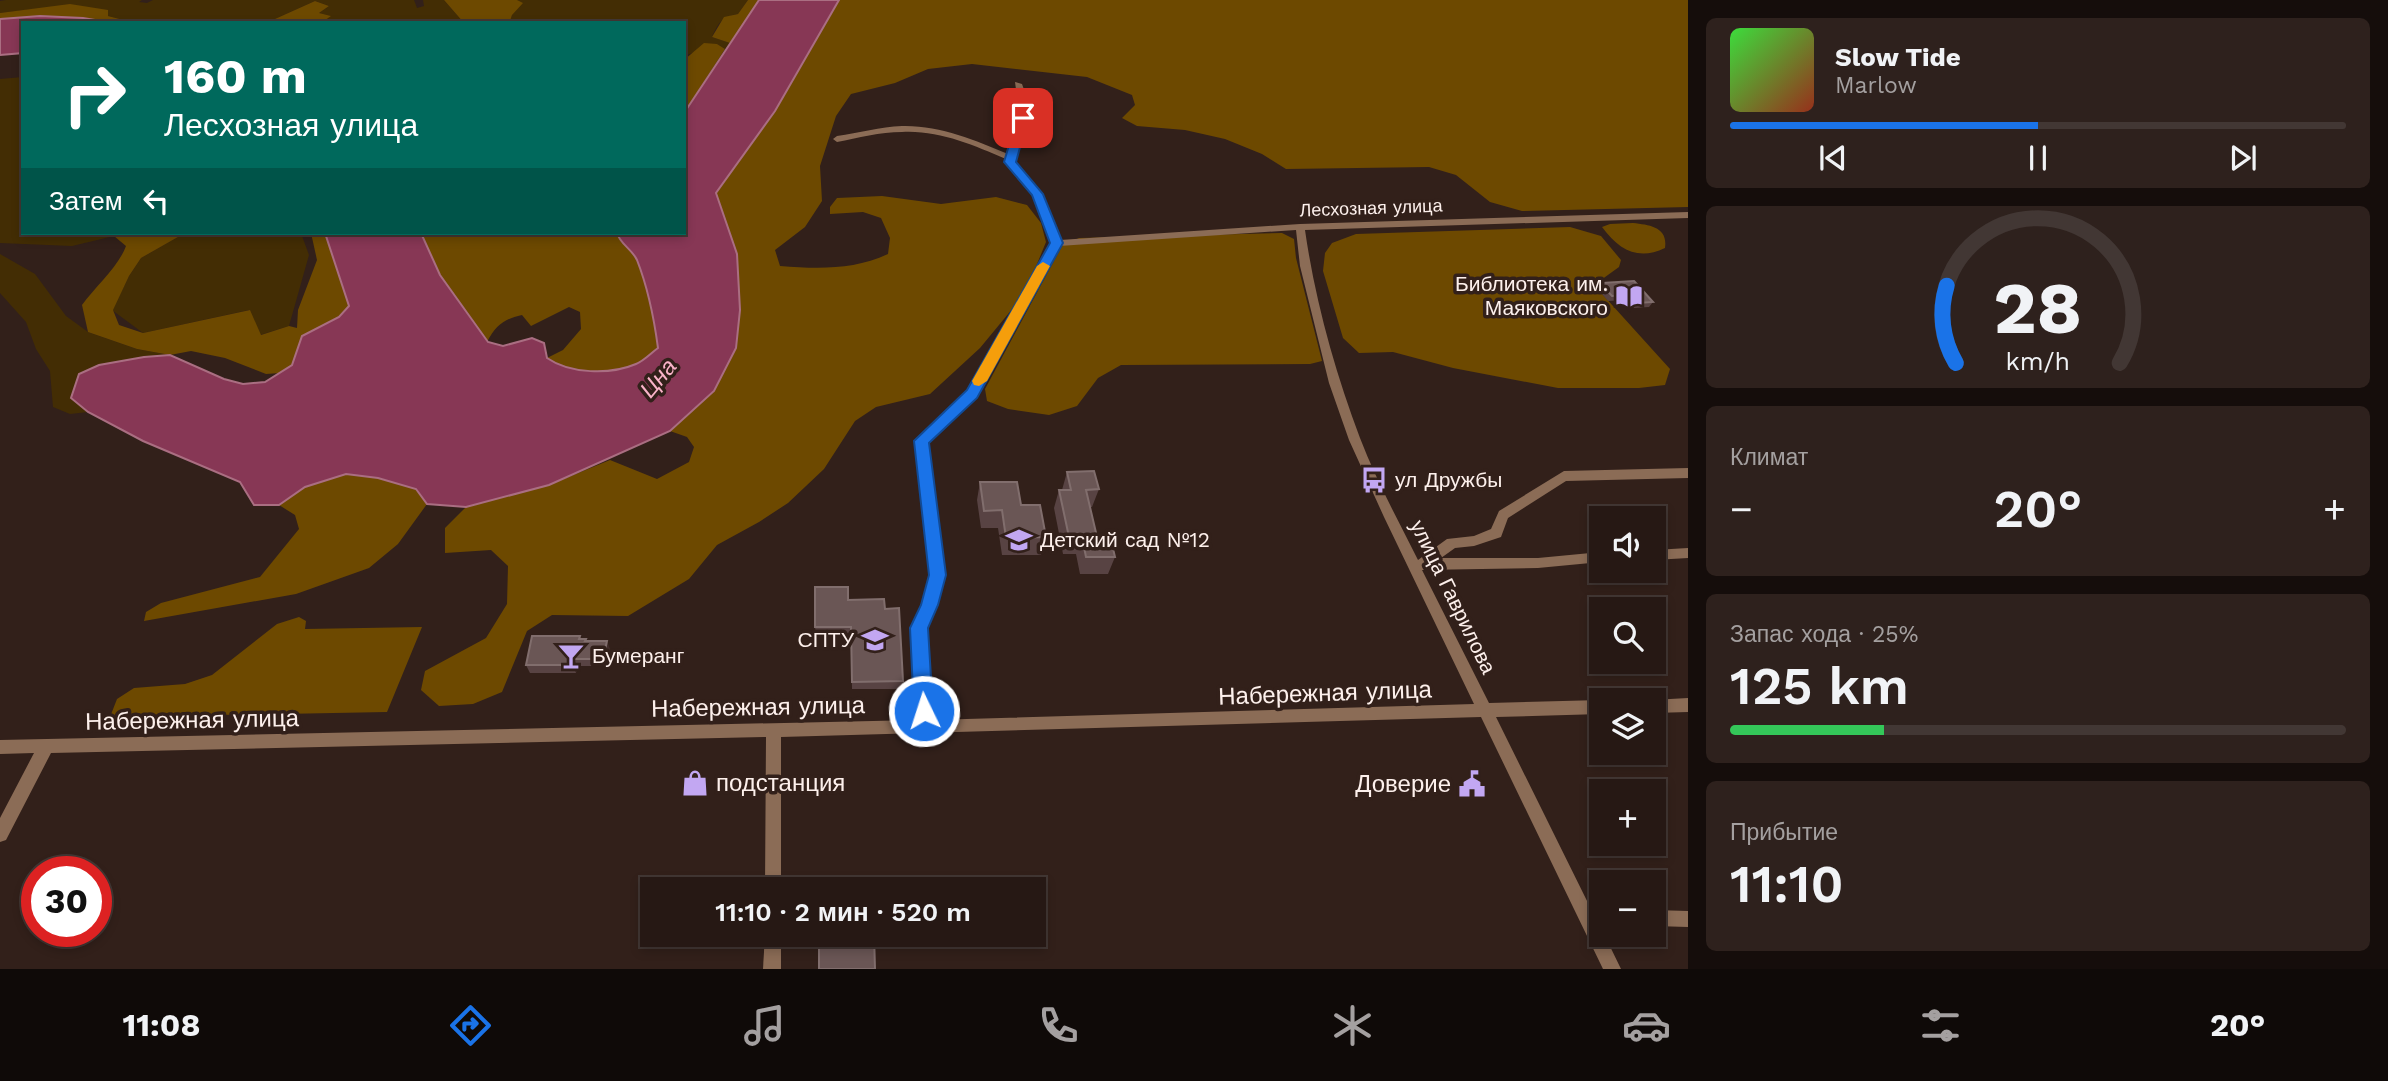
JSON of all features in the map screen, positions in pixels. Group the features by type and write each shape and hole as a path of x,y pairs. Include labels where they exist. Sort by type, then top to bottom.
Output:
{"street":[{"path":"925,727 919,628 937,575 922,441 972,394 1056,243 1037,194 1010,162 1023,118 1021,88 1018,83"},
{"path":"837,139 903,129 925,131 980,145 1011,158"},
{"name":"Лесхозная улица","path":"1056,243 1300,227 1688,215"},
{"name":"улица Гаврилова","path":"1300,227 1305,266 1338,393 1361,453 1419,564 1485,709 1589,907"},
{"path":"1419,564 1452,543 1474,541 1496,533 1503,515 1564,476 1688,473"},
{"path":"1666,554 1688,553"},
{"path":"1419,564 1538,563 1589,558"},
{"path":"1666,706 1688,705"},
{"name":"Набережная улица","path":"0,747 925,727 1589,707"},
{"path":"773,877 774,729"},
{"path":"0,834 47,745"},
{"path":"1666,918 1688,919"},
{"path":"772,969 773,947"},
{"name":"улица Гаврилова","path":"1604,947 1612,969"}],"shaded area":[{"path":"142,0 139,2 147,3 153,0 414,0 417,8 424,6 423,0 444,0 462,21 324,21 330,16 319,13 329,6 315,1 270,21 127,21 108,16 34,9 0,13 0,1"},
{"path":"444,0 517,0 523,3 510,21 462,21"},
{"path":"517,0 748,0 738,14 724,19 714,32 712,37 730,43 725,49 717,44 686,57 686,21 510,21"},
{"path":"748,0 759,0 730,43 712,37 724,17 738,14"},
{"path":"839,0 1688,0 1688,207 1522,211 1490,202 1456,175 1429,167 1286,169 1262,154 1225,139 1185,130 1137,126 1122,118 1135,105 1132,95 1087,77 972,64 928,69 895,83 851,94 836,116 820,166 822,201 805,227 775,250 780,266 849,266 888,254 890,238 881,218 863,212 830,214 830,207 837,198 882,196 941,204 996,197 1027,205 1041,223 1046,242 1035,269 1013,308 980,348 930,394 876,407 855,421 824,469 788,503 717,545 689,579 628,616 552,615 527,631 502,692 473,704 439,706 421,690 425,671 486,638 507,604 508,566 491,550 445,553 445,528 466,507 549,485 610,460 657,479 689,462 694,447 687,437 670,431 714,391 737,254 716,193 775,111"},
{"path":"315,1 329,6 319,13 331,16 324,21 270,21"},
{"path":"70,4 108,10 108,16 127,21 40,16 0,19 0,13"},
{"path":"704,43 717,44 725,49 686,110 686,58"},
{"path":"21,77 21,235 116,235 72,246 0,243 0,79"},
{"path":"1633,223 1661,231 1665,248 1646,253 1630,251 1615,242 1602,227"},
{"path":"1570,227 1601,236 1621,260 1619,267 1594,285 1670,369 1665,385 1639,388 1558,388 1453,368 1393,352 1359,353 1343,338 1323,271 1325,253 1332,243 1356,234"},
{"path":"1282,233 1294,239 1296,258 1322,361 1310,364 1121,365 1098,378 1077,406 1049,415 1008,409 987,401 985,389 1062,246 1079,238"},
{"path":"181,235 302,235 309,255 289,326 260,335 249,310 143,333 112,310 141,258"},
{"path":"181,235 141,258 113,310 119,325 143,333 250,310 261,335 289,326 297,328 298,310 317,260 311,235 326,235 349,306 339,317 302,336 292,365 280,373 266,374 225,358 191,351 170,355 137,349 88,332 82,305 123,254 126,246 114,236"},
{"path":"422,235 618,235 635,256 641,271 658,348 639,363 602,372 578,370 556,363 547,358 563,350 581,329 580,312 569,307 531,326 522,315 510,319 497,327 487,342 440,275"},
{"path":"0,254 35,274 66,316 88,332 137,349 170,355 144,357 71,397 88,412 70,414 53,407 50,371 36,349 26,322 0,293"},
{"path":"345,474 378,478 416,489 427,504 398,544 369,568 296,594 144,621 146,612 161,603 260,577 299,529 295,515 279,505 305,487"},
{"path":"299,617 306,621 305,629 422,627 387,712 110,717 117,699 134,688 185,684 212,675 277,624"}],"water":[{"name":"Цна","path":"759,0 839,0 775,111 716,193 737,254 740,310 736,348 714,391 670,431 549,485 466,507 427,504 416,489 378,478 346,474 305,487 279,505 254,505 240,482 143,441 88,412 71,398 79,374 99,365 144,357 170,355 224,379 243,384 265,382 292,365 302,336 339,317 349,306 326,235 422,235 440,275 488,342 503,346 532,338 544,343 547,358 578,370 614,370 639,363 658,348 655,326 637,260 618,235 686,235 686,110"},
{"path":"40,16 101,21 21,21 21,53 0,55 0,19"}],"building":[{"path":"1634,281 1653,302 1638,303 1631,295 1612,296 1600,283"},
{"path":"1094,471 1099,489 1086,490 1097,537 1110,536 1115,557 1086,557 1082,537 1069,537 1059,490 1071,490 1067,472"},
{"path":"980,482 1017,482 1021,505 1040,505 1046,537 1006,538 1002,510 984,511"},
{"name":"СПТУ","path":"815,587 848,587 848,600 884,599 885,609 899,608 903,681 852,682 851,627 815,627"},
{"name":"Бумеранг","path":"532,636 580,636 579,639 586,639 585,641 607,641 603,659 574,659 572,665 526,665"},
{"path":"819,947 874,947 875,969 819,969"}],"slow traffic":[{"path":"979,381 1043,266"}],"place":[{"name":"Библиотека им. Маяковского","path":"1629,296"},
{"name":"ул Дружбы","path":"1374,480"},
{"name":"Детский сад №12","path":"1019,540"},
{"name":"СПТУ","path":"875,640"},
{"name":"Бумеранг","path":"571,656"},
{"name":"подстанция","path":"695,783"},
{"name":"Доверие","path":"1472,784"}],"route":[{"path":"924,711 919,628 937,575 922,441 972,394 1056,243 1037,194 1010,162 1023,118"}]}
